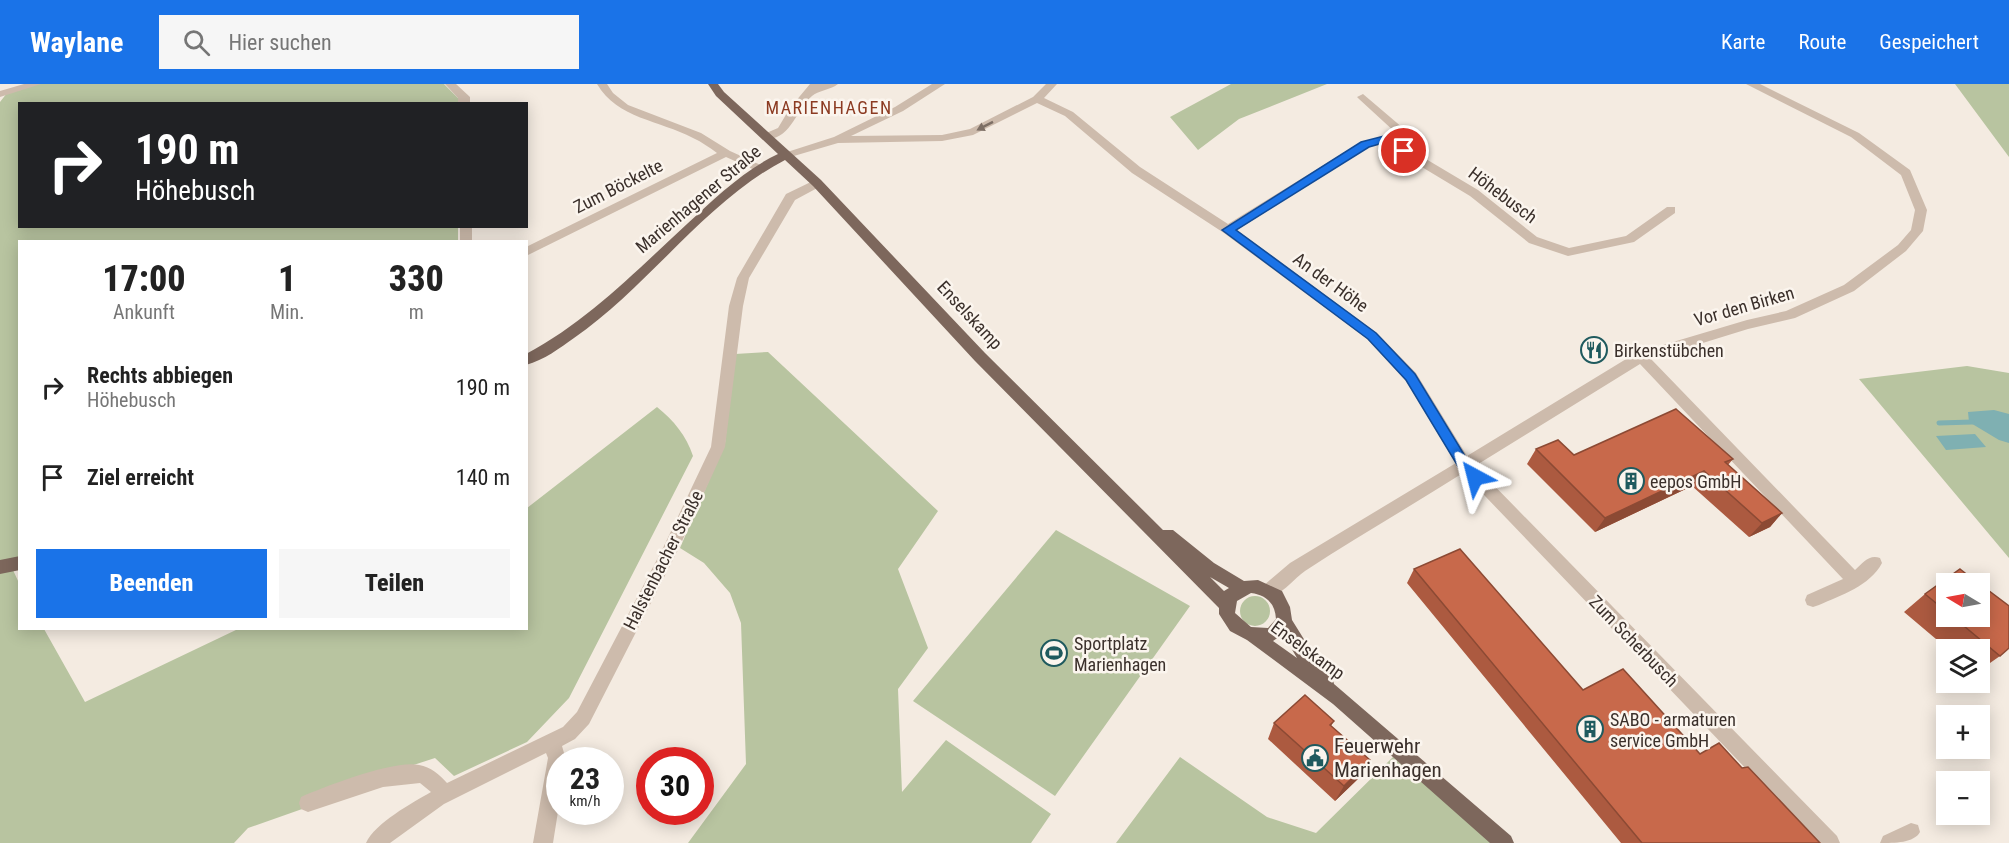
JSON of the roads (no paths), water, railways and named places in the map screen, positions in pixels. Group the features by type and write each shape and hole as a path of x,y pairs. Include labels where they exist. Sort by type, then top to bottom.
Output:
{"main road":[{"name":"Enselskamp","path":"713,84 720,94 768,136 816,183 980,357 1125,501 1178,558 1227,604 1232,623 1339,698 1504,843"},
{"name":"Marienhagener Straße","path":"528,359 574,333 696,221 761,168 787,154"},
{"name":"Enselskamp","path":"1125,501 1208,568 1242,588 1260,587 1279,599 1285,610 1284,621 1273,634 1253,636"},
{"path":"0,567 18,563"},
{"path":"1227,604 1229,597 1242,588"},
{"name":"Enselskamp","path":"1284,621 1309,662 1339,698"}],"street":[{"path":"0,94 36,84"},
{"path":"450,84 464,97 464,102"},
{"path":"602,84 609,95 624,107 697,135 726,153 761,168"},
{"path":"768,136 782,130 807,93 816,84"},
{"path":"807,93 833,84"},
{"path":"837,140 846,133 899,109 940,84"},
{"name":"Marienhagener Straße","path":"787,154 837,140 959,136 973,132 1037,99 1052,84"},
{"name":"Vor den Birken","path":"1464,464 1641,357 1747,325 1790,315 1849,288 1902,248 1917,231 1921,210 1906,173 1855,135 1751,84"},
{"path":"1228,230 1365,144 1404,134 1363,97"},
{"name":"An der Höhe","path":"1037,99 1069,114 1136,170 1228,230 1372,336 1411,377 1464,464"},
{"name":"Höhebusch","path":"1384,139 1474,193 1533,240 1568,252 1630,239 1671,210"},
{"name":"Zum Böckelte","path":"528,251 726,153"},
{"name":"Halstenbacher Straße","path":"376,843 392,828 445,795 569,733 583,718 670,550 718,447 736,306 743,278 790,197 816,183"},
{"path":"1641,357 1855,581"},
{"path":"1269,591 1296,568 1464,464"},
{"name":"Zum Scherbusch","path":"1464,464 1830,843"},
{"path":"1813,600 1855,581 1874,563"},
{"path":"543,843 557,758 552,742"},
{"path":"308,803 399,775 419,773 433,780 445,795"},
{"path":"1890,843 1911,832"}],"water":[{"path":"1994,410 2009,414 2009,443 1999,440 1969,422 1968,412"},
{"path":"1975,434 1986,447 1946,450 1936,436"}],"waterway":[{"path":"1939,423 1972,422"}],"place":[{"name":"Birkenstübchen","path":"1594,350"},
{"name":"eepos GmbH","path":"1631,481"},
{"name":"Sportplatz Marienhagen","path":"1054,653"},
{"name":"SABO - armaturen service GmbH","path":"1590,729"},
{"name":"Feuerwehr Marienhagen","path":"1315,758"}],"district":[{"name":"MARIENHAGEN","path":"829,107"}]}
